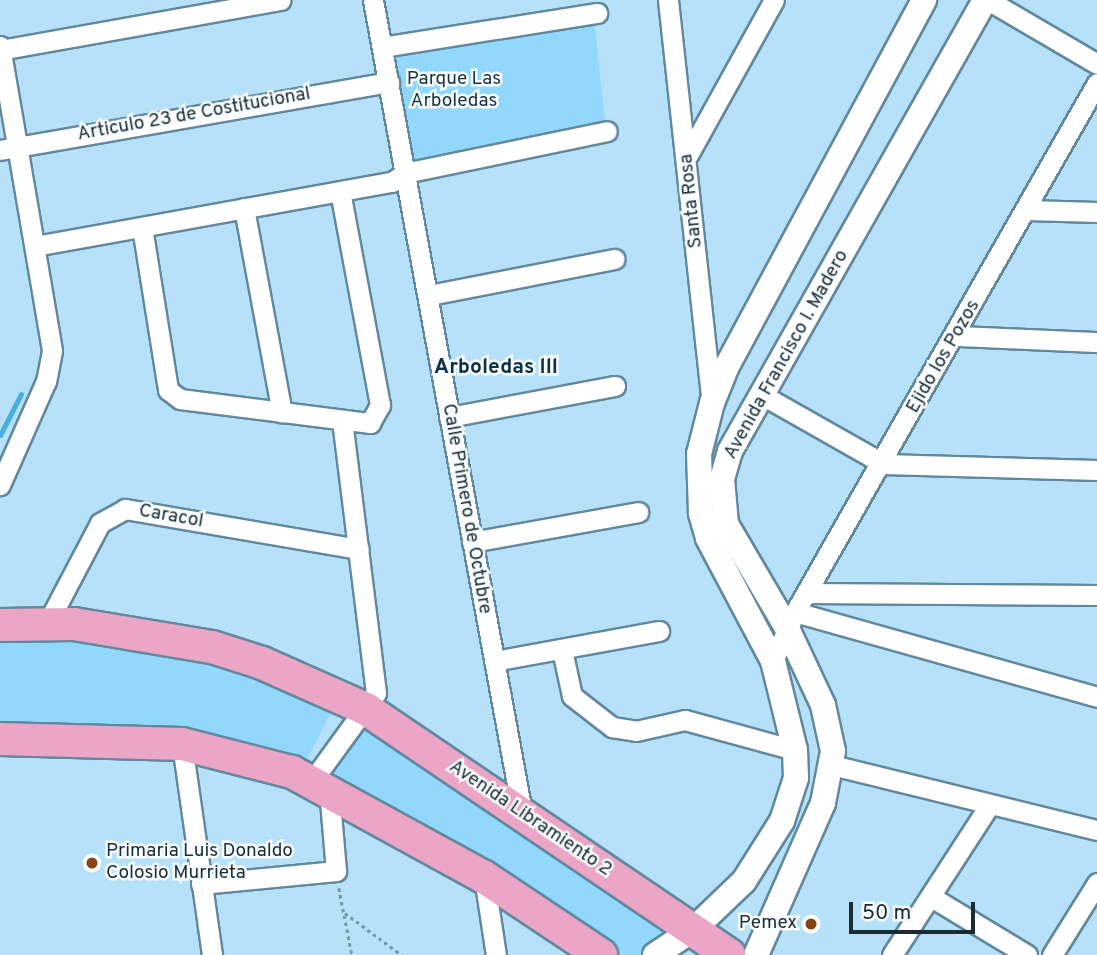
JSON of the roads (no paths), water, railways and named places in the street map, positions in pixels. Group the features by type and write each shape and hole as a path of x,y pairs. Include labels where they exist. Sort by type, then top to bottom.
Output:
{"main road":[{"name":"Avenida Libramiento 2","path":"0,625 103,627 212,648 262,663 366,709 730,955"},
{"path":"0,739 183,744 321,785 484,877 601,955"}],"street":[{"path":"0,485 46,381 52,351 35,246 10,148 0,48 281,0"},
{"name":"Calle Primero de Octubre","path":"373,0 522,812"},
{"name":"Santa Rosa","path":"668,0 688,155 712,403"},
{"path":"688,155 774,0"},
{"name":"Avenida Francisco I. Madero","path":"694,929 744,881 782,821 796,778 795,750 773,662 708,538 701,513 699,454 712,403 727,366 924,0"},
{"path":"986,0 1097,64"},
{"name":"Avenida Francisco I. Madero","path":"756,955 812,832 832,765 823,705 791,620 726,524 722,506 730,451 986,0"},
{"path":"382,47 597,13"},
{"name":"Articulo 23 de Costitucional","path":"10,148 389,82"},
{"name":"Ejido los Pozos","path":"773,662 791,620 957,336 1097,83"},
{"path":"35,246 392,182 405,173 607,131"},
{"path":"142,227 168,390 180,399 365,423 380,415 380,405 340,192"},
{"path":"244,208 282,413"},
{"path":"1027,210 1097,212"},
{"path":"429,295 615,259"},
{"path":"957,336 1097,342"},
{"path":"449,417 615,386"},
{"path":"762,395 884,464 1097,470"},
{"path":"201,884 336,871 321,785 376,693 342,420"},
{"name":"Caracol","path":"47,624 100,523 125,509 359,550"},
{"path":"472,542 638,512"},
{"path":"807,593 1097,595"},
{"path":"791,620 1097,697"},
{"path":"494,661 659,631"},
{"path":"562,650 572,696 612,726 636,731 685,720 795,750"},
{"path":"183,744 212,955"},
{"path":"832,765 1097,830"},
{"path":"892,955 933,898 990,804"},
{"path":"484,877 496,955"},
{"path":"1052,955 1097,883"},
{"path":"933,898 1027,955"},
{"path":"655,955 694,929"}],"waterway":[{"path":"0,435 21,394"}],"place":[{"name":"Primaria Luis Donaldo Colosio Murrieta","path":"92,863"},
{"name":"Pemex","path":"811,924"}],"district":[{"name":"Arboledas lll","path":"496,368"}],"park label":[{"name":"Parque Las Arboledas","path":"454,91"}]}
